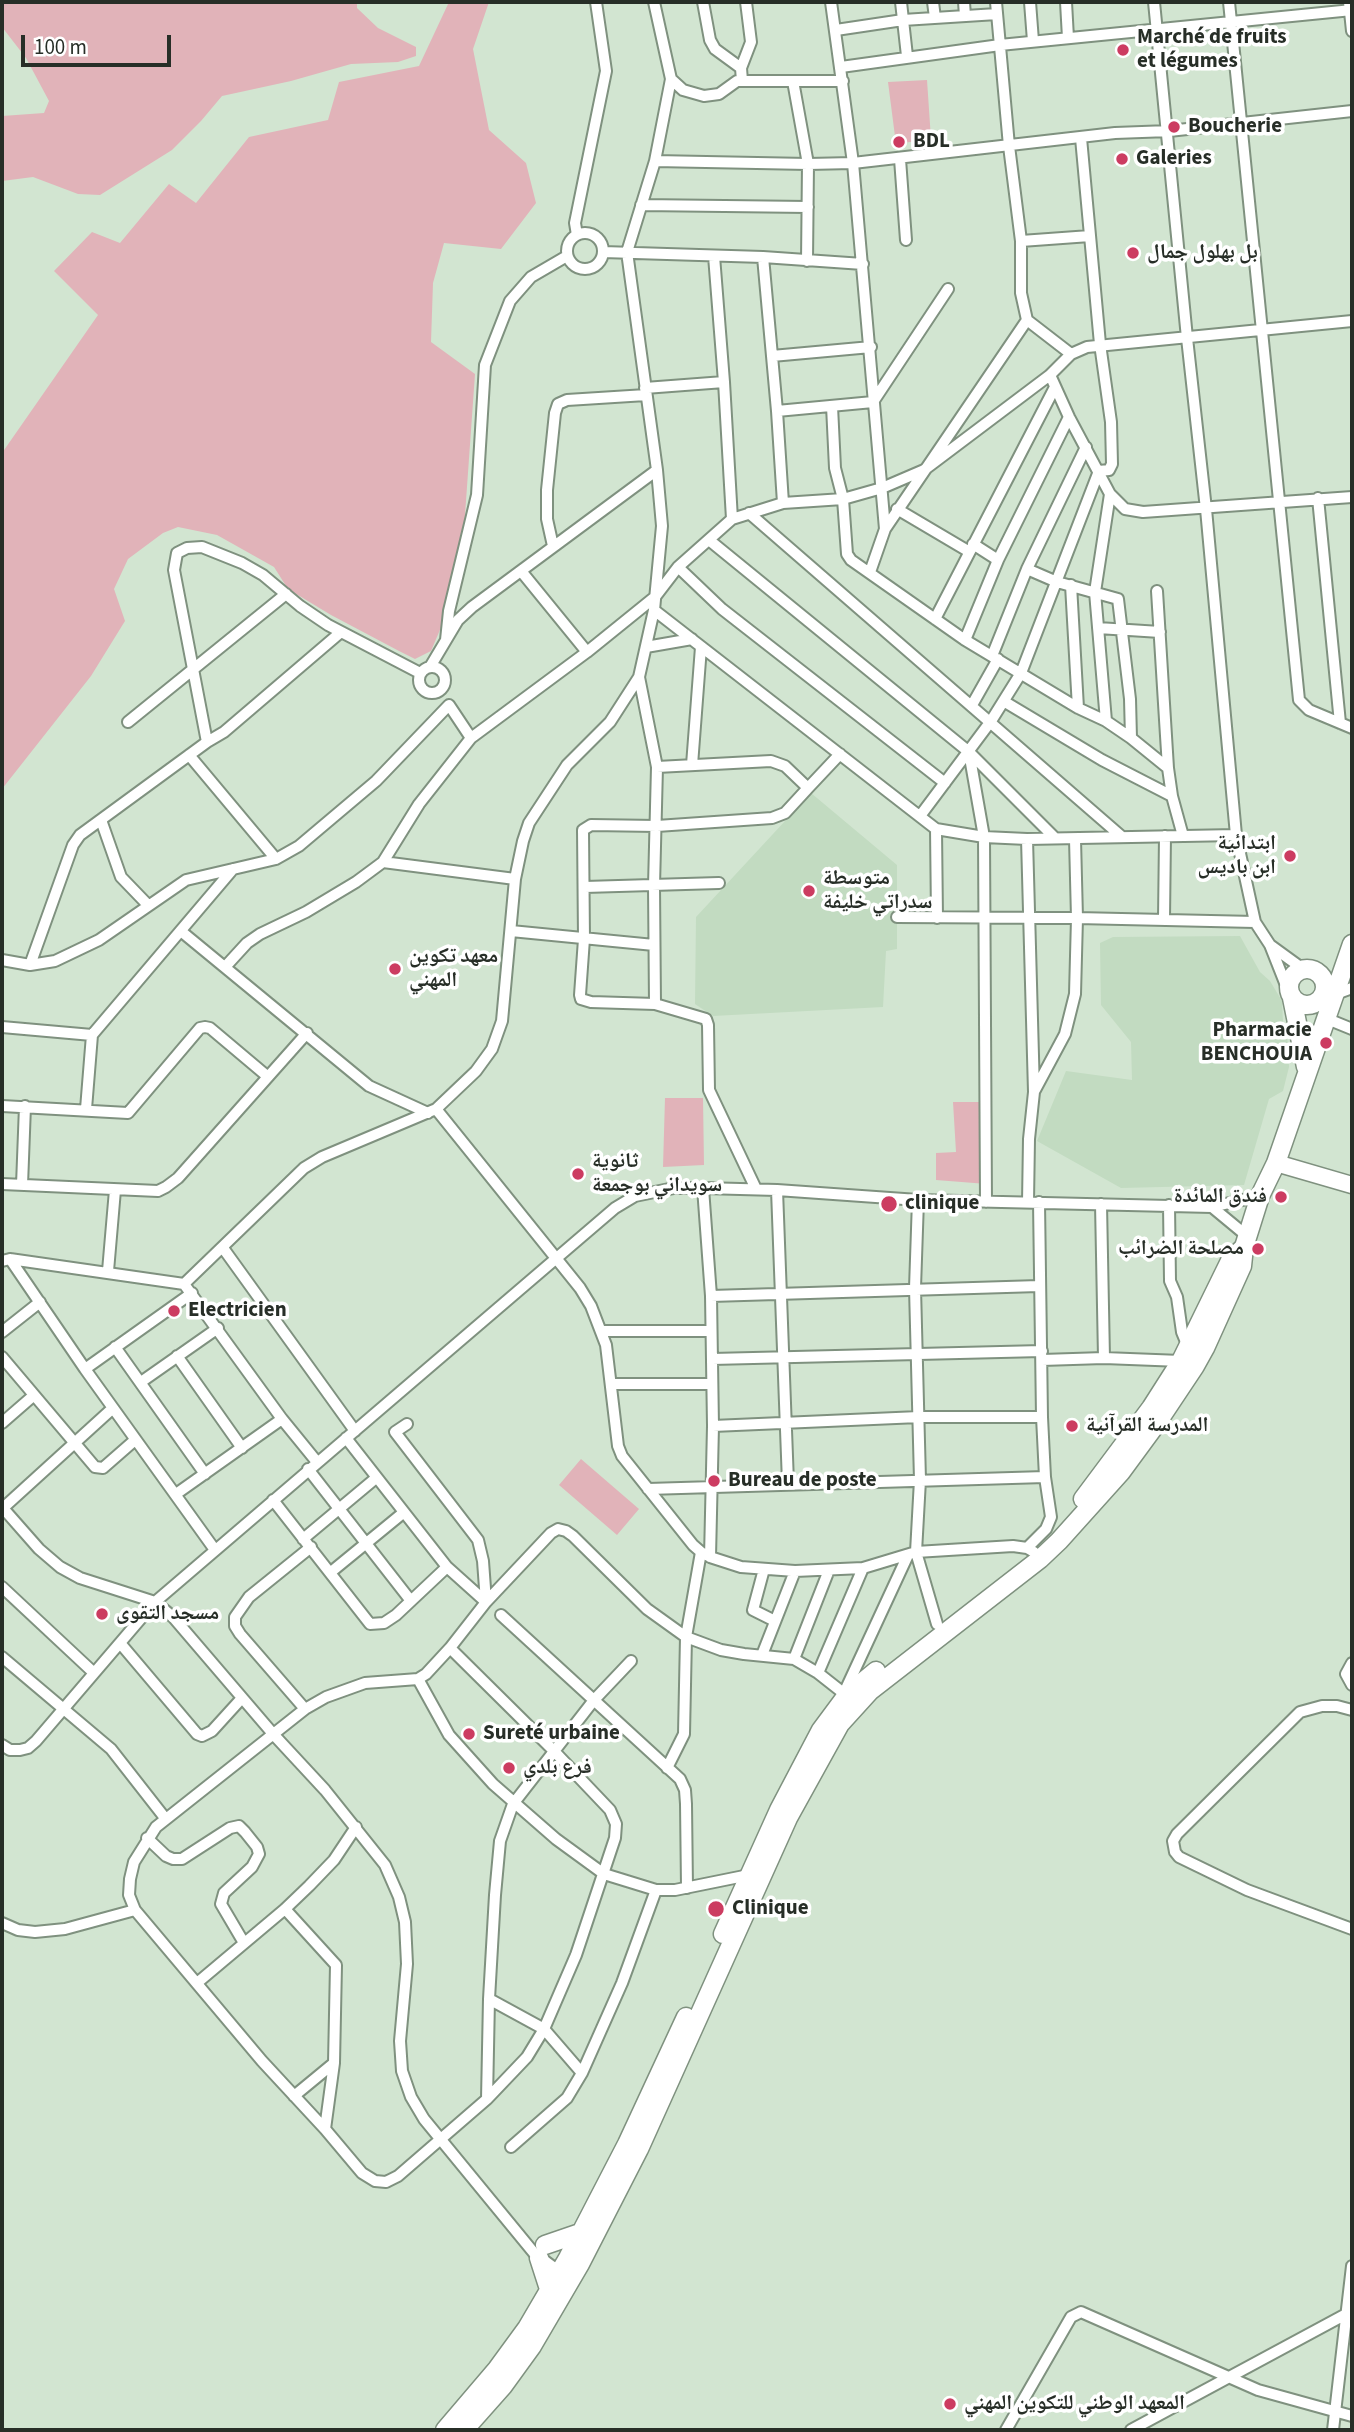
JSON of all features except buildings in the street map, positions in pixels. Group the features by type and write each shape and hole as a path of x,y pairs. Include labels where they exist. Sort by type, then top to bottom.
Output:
{"main road":[{"path":"849,1697 870,1691 1040,1559 1091,1507 1134,1443 1205,1348 1242,1266 1246,1242 1260,1196 1276,1163 1307,1069 1326,999 1348,964 1352,944"},
{"path":"1307,1069 1288,987 1293,975 1307,969 1348,964"},
{"path":"1307,969 1317,972 1326,999"},
{"path":"1290,995 1296,1003 1308,1006 1326,999"},
{"path":"1276,1163 1352,1185"},
{"path":"445,2430 497,2369 527,2328 549,2289 569,2268 580,2233 627,2144 779,1810 821,1730 849,1697 1068,1518 1134,1443 1185,1355 1230,1261 1246,1242"},
{"path":"464,2430 503,2386 532,2346 569,2268 639,2149 788,1818 840,1724 849,1697"},
{"path":"549,2289 537,2249 580,2233"}],"street":[{"path":"577,235 575,223 606,71 596,2"},
{"path":"85,1369 188,1289 223,1248 296,1175 312,1163 432,1111 476,1071 497,1039 502,1021 515,879 529,823 566,765 614,716 639,677 654,610 662,526 657,470 627,252 655,160 671,79 654,2"},
{"path":"703,2 710,40 715,49 741,68"},
{"path":"742,82 741,68 751,42 746,2"},
{"path":"831,2 853,163 871,347 884,529"},
{"path":"901,2 907,57"},
{"path":"933,2 935,18"},
{"path":"964,2 965,16"},
{"path":"996,2 1021,241 1021,293 1027,320 1071,354"},
{"path":"1030,2 1033,41"},
{"path":"1066,2 1068,38"},
{"path":"1154,2 1236,835 1255,922 1270,945 1290,995"},
{"path":"1229,2 1299,699 1309,710 1352,728"},
{"path":"841,67 1033,41 1231,23 1351,8 1352,31"},
{"path":"835,30 903,20 997,14"},
{"path":"671,79 683,90 704,96 719,94 733,82 843,81"},
{"path":"793,81 808,164 807,261"},
{"path":"655,160 853,163 1115,133 1168,131 1352,111"},
{"path":"1081,138 1100,344 1113,446 1111,467 1109,470 1099,471"},
{"path":"900,159 906,240"},
{"path":"641,205 807,207"},
{"path":"589,233 603,246 603,252 595,267 584,270 573,266 567,256 568,244 577,235 589,233"},
{"path":"1021,241 1090,236"},
{"path":"603,252 763,257 863,264"},
{"path":"446,640 449,611 477,495 485,366 510,302 531,277 567,256"},
{"path":"714,256 732,519"},
{"path":"763,257 783,503"},
{"path":"873,402 948,289"},
{"path":"870,572 884,529 1027,320"},
{"path":"225,967 247,943 260,934 306,912 383,862 419,804 471,738 587,652 655,597 678,567 732,519 783,503 843,499 882,488 924,470 1050,375 1071,354 1100,344 1352,321"},
{"path":"772,356 871,347"},
{"path":"1050,375 1110,494 1125,509 1206,509 1352,497"},
{"path":"553,547 547,519 547,490 558,404 567,400 724,382"},
{"path":"934,618 1055,387"},
{"path":"777,411 873,402"},
{"path":"832,406 835,468 843,499 847,554 851,561 965,640 1078,708 1106,721 1168,768"},
{"path":"965,640 998,560 1069,417"},
{"path":"972,705 995,657 1027,569 1086,447"},
{"path":"207,742 174,570 177,553 195,547 218,551 263,575 300,606 341,632 425,670 439,669 444,675 445,684 435,693 425,692 419,684 425,670 458,620 657,470"},
{"path":"920,816 991,721 1021,673 1099,471"},
{"path":"1106,721 1095,592 1110,494"},
{"path":"1318,498 1340,723"},
{"path":"897,509 998,560"},
{"path":"749,513 1121,836"},
{"path":"709,540 969,752 1055,838"},
{"path":"678,567 722,609 945,783"},
{"path":"1027,569 1057,582 1118,599 1131,738"},
{"path":"521,571 587,652"},
{"path":"1071,585 1078,708"},
{"path":"1157,592 1168,768 1172,796 1183,836"},
{"path":"128,722 286,594"},
{"path":"654,610 936,829 984,837 1027,839 1236,835"},
{"path":"1098,628 1160,632"},
{"path":"30,965 73,845 80,835 224,732 341,632"},
{"path":"646,647 692,639"},
{"path":"692,765 701,647"},
{"path":"639,677 657,767 655,1004"},
{"path":"440,691 471,738"},
{"path":"1004,702 1102,760 1172,796"},
{"path":"2,960 30,965 55,961 99,940 186,880 276,859 299,846 376,781 449,705"},
{"path":"969,752 984,837 986,1202"},
{"path":"756,1189 709,1090 706,1019 655,1004 591,1002 581,999 579,995 585,887 582,835 586,827 657,826 772,818 785,813 840,754"},
{"path":"189,755 276,859"},
{"path":"657,767 779,762 808,788"},
{"path":"100,820 121,877 148,905"},
{"path":"936,829 937,918"},
{"path":"1164,919 1165,836"},
{"path":"181,932 369,1086 432,1111 557,1259 580,1288 602,1332 618,1446 631,1470 693,1545 706,1555 741,1567 794,1572 863,1568 912,1553 993,1546 1030,1550 1050,1521 1045,1477 1039,1286 1029,1139 1034,1092 1027,839"},
{"path":"1034,1092 1065,1034 1077,979 1075,839"},
{"path":"383,862 515,879"},
{"path":"86,1109 92,1035 233,869"},
{"path":"585,887 719,883"},
{"path":"897,917 1255,922"},
{"path":"511,931 654,945"},
{"path":"1270,945 1307,969"},
{"path":"1352,988 1326,999 1352,1029"},
{"path":"2,1027 92,1035"},
{"path":"2,1105 128,1112 200,1028 205,1027 210,1028 267,1076"},
{"path":"2,1184 158,1191 172,1184 307,1033"},
{"path":"22,1185 25,1106"},
{"path":"2,1745 10,1750 28,1748 155,1602 615,1208 635,1196 674,1188 756,1189 918,1200 1213,1207 1260,1196"},
{"path":"667,1768 684,1734 686,1637 689,1613 706,1555 712,1487 711,1296 703,1188"},
{"path":"108,1271 115,1190"},
{"path":"777,1190 788,1483"},
{"path":"450,1648 553,1750 615,1818 615,1838 576,1955 544,2029 527,2057 442,2141 398,2176 386,2182 375,2181 362,2173 135,1910 129,1895 134,1862 147,1839 165,1818 306,1709 326,1697 365,1683 418,1679 450,1648 486,1601 551,1533 558,1529 566,1531 667,1626 686,1637 721,1650 794,1659 818,1672 849,1697 912,1553 920,1480 915,1289 918,1200"},
{"path":"1101,1204 1104,1358"},
{"path":"712,1359 918,1353 1104,1358 1185,1355 1177,1297 1170,1281 1169,1205"},
{"path":"1213,1207 1246,1242"},
{"path":"223,1248 351,1434 376,1478 447,1567 486,1601"},
{"path":"6,1260 108,1271 188,1289 282,1419 340,1508 411,1601"},
{"path":"6,1260 40,1303 215,1550"},
{"path":"711,1296 1039,1286"},
{"path":"2,1332 40,1303"},
{"path":"141,1382 218,1328"},
{"path":"602,1332 711,1331"},
{"path":"115,1347 205,1474"},
{"path":"177,1356 242,1448"},
{"path":"4,1365 94,1467 100,1469 135,1440"},
{"path":"611,1384 712,1384"},
{"path":"2,1423 33,1396"},
{"path":"113,1408 2,1508 39,1549 60,1567 79,1578 155,1602 173,1617 356,1827 385,1865 399,1897 405,1922 407,1964 400,2041 402,2071 411,2097 442,2141 537,2249 569,2268"},
{"path":"713,1426 919,1417 1042,1417"},
{"path":"176,1494 282,1419"},
{"path":"407,1424 396,1432 478,1540 483,1561 486,1601"},
{"path":"648,1489 1045,1477"},
{"path":"306,1709 240,1634 235,1626 235,1616 249,1597 340,1508 376,1478"},
{"path":"273,1500 370,1624 384,1623 447,1567"},
{"path":"331,1572 403,1513"},
{"path":"912,1553 937,1624"},
{"path":"818,1672 863,1568"},
{"path":"764,1569 752,1609 775,1620"},
{"path":"794,1659 829,1570"},
{"path":"762,1655 794,1572"},
{"path":"2,1587 94,1673"},
{"path":"501,1615 680,1779 685,1790 687,1888"},
{"path":"120,1643 197,1734 202,1736 212,1731 242,1698"},
{"path":"2,1657 111,1749 165,1818"},
{"path":"487,2099 489,1999 500,1841 513,1804 594,1700 631,1661"},
{"path":"1352,1663 1346,1674 1352,1685"},
{"path":"418,1679 449,1735 513,1804 604,1874 656,1889 687,1888 749,1875"},
{"path":"1352,1710 1322,1706 1300,1712 1177,1834 1173,1846 1179,1857 1247,1890 1352,1929"},
{"path":"147,1839 166,1856 182,1859 230,1828 239,1826 245,1832 260,1854 252,1867 224,1893 221,1904 244,1943"},
{"path":"197,1983 285,1909 323,1873 356,1827"},
{"path":"511,2147 566,2098 582,2073 622,1983 656,1889"},
{"path":"285,1909 336,1965 334,2063 325,2129"},
{"path":"2,1923 18,1930 35,1932 65,1929 135,1910"},
{"path":"489,1999 544,2029 582,2073"},
{"path":"294,2096 334,2063"},
{"path":"537,2249 569,2268"},
{"path":"1333,2430 1350,2312 1352,2266"},
{"path":"1006,2430 1071,2317 1078,2312 1162,2346 1258,2390 1352,2416"},
{"path":"1131,2430 1232,2378 1350,2312"}],"shaded area":[{"path":"2,2 357,2 357,8 378,28 416,47 416,56 398,62 351,64 222,96 172,150 100,195 78,194 33,177 2,181 2,116 44,113 49,101 26,58 2,27"},
{"path":"449,2 489,2 473,49 489,130 526,163 536,203 501,249 444,243 433,283 431,342 475,374 464,529 442,625 431,651 415,659 288,589 274,567 217,535 178,527 163,533 128,559 114,589 125,621 91,676 2,789 2,453 98,315 54,271 92,232 120,243 169,184 196,203 249,137 328,120 339,82 419,66"},
{"path":"927,80 931,139 896,144 888,82"},
{"name":"متوسطة سدراتي خليفة","path":"811,793 897,865 897,949 886,951 883,1007 713,1016 695,1004 696,917"},
{"path":"1240,936 1260,972 1270,981 1282,1001 1289,1067 1283,1091 1269,1099 1244,1185 1121,1188 1037,1141 1066,1071 1132,1080 1131,1042 1101,1005 1100,943 1113,937"},
{"path":"665,1098 703,1098 704,1165 663,1167"},
{"path":"953,1102 979,1102 987,1184 936,1180 936,1153 956,1152"},
{"path":"581,1459 639,1509 617,1535 559,1485"}],"place":[{"name":"Marché de fruits et légumes","path":"1123,50"},
{"name":"Boucherie","path":"1174,127"},
{"name":"BDL","path":"899,142"},
{"name":"Galeries","path":"1122,159"},
{"name":"بل بهلول جمال","path":"1133,253"},
{"name":"ابتدائية ابن باديس","path":"1290,856"},
{"name":"متوسطة سدراتي خليفة","path":"809,891"},
{"name":"معهد تكوين المهني","path":"395,969"},
{"name":"Pharmacie BENCHOUIA","path":"1326,1043"},
{"name":"ثانوية سويداني بوجمعة","path":"578,1174"},
{"name":"فندق المائدة","path":"1281,1197"},
{"name":"clinique","path":"889,1204"},
{"name":"مصلحة الضرائب","path":"1258,1249"},
{"name":"Electricien","path":"174,1311"},
{"name":"المدرسة القرآنية","path":"1072,1426"},
{"name":"Bureau de poste","path":"714,1481"},
{"name":"مسجد التقوى","path":"102,1614"},
{"name":"Sureté urbaine","path":"469,1734"},
{"name":"فرع بلدي","path":"509,1768"},
{"name":"Clinique","path":"716,1909"},
{"name":"المعهد الوطني للتكوين المهني","path":"950,2404"}]}
